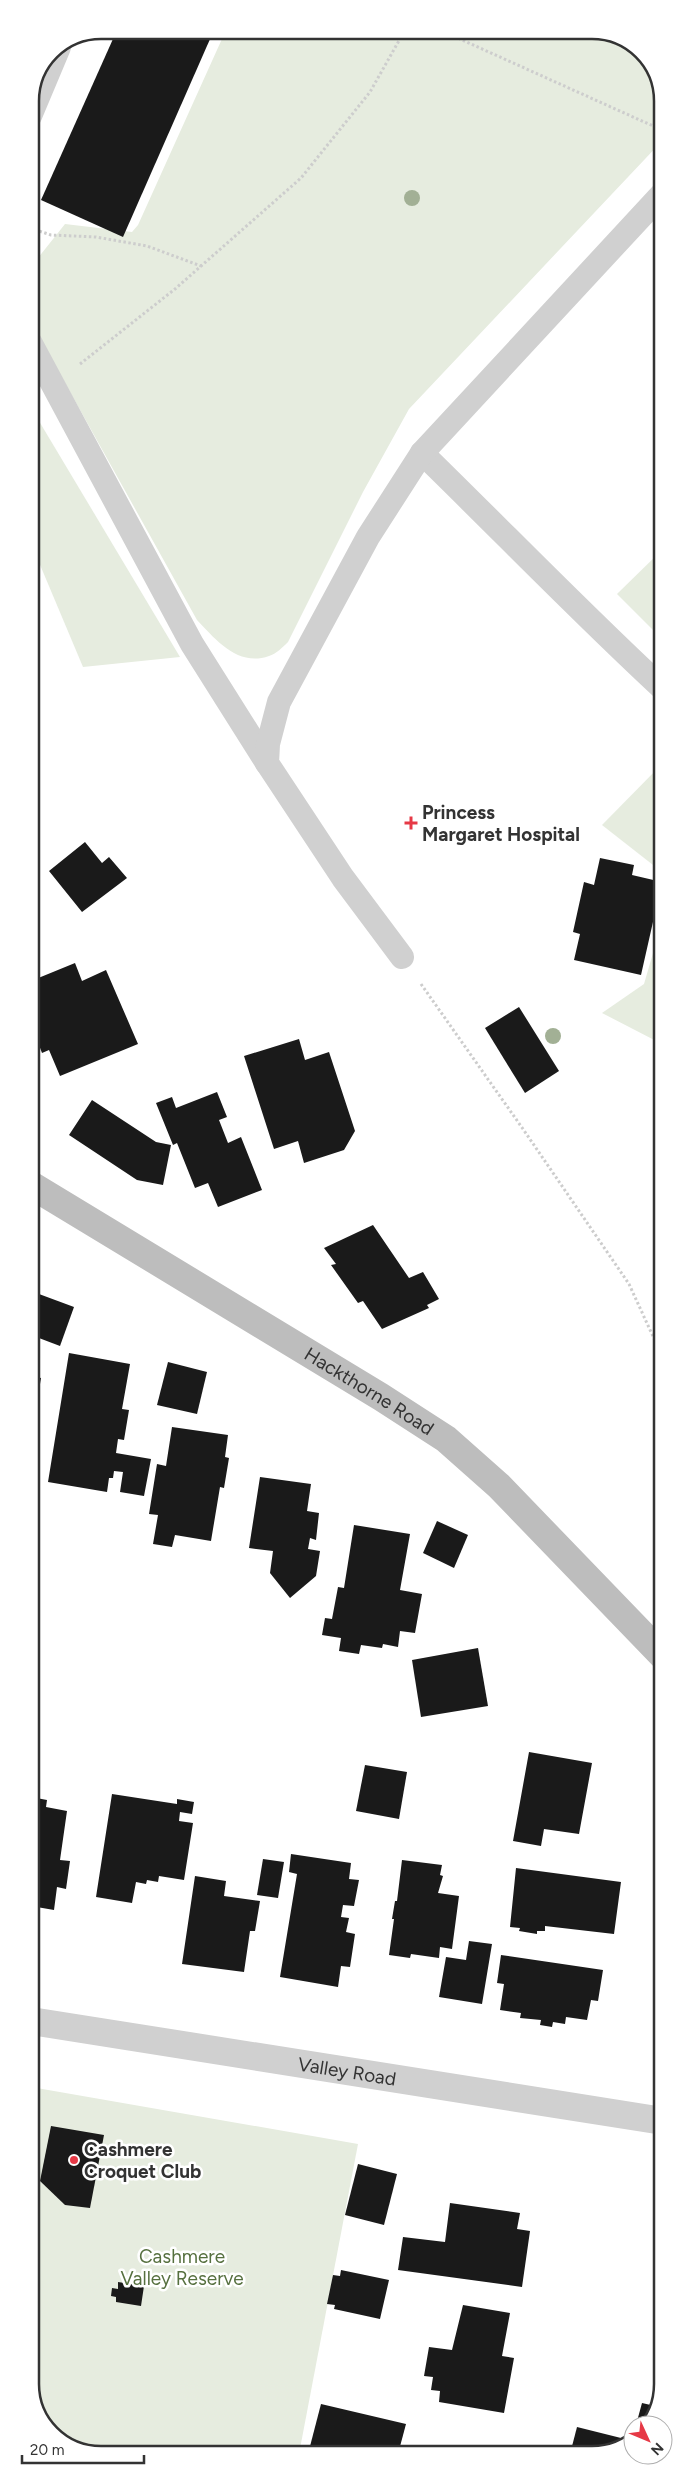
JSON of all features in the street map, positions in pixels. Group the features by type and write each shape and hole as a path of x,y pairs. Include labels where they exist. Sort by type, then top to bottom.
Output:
{"street":[{"name":"Hackthorne Road","path":"39,1190 381,1397 446,1439 499,1486 654,1648"},
{"name":"Valley Road","path":"39,2022 654,2120"}],"lane":[{"path":"40,93 53,62"},
{"path":"267,763 268,744 279,702 368,537 422,453 654,203"},
{"path":"39,358 192,644 267,763 343,878 402,957"},
{"path":"422,453 523,551 589,620 654,681"}],"path":[{"path":"54,385 201,266 302,178 370,92 400,39"},
{"path":"460,39 654,126"},
{"path":"39,231 51,235 96,237 147,246 201,266"},
{"path":"402,957 629,1284 654,1339"}],"green space":[{"path":"222,39 597,39 616,43 633,54 650,77 654,100 654,149 409,409 363,492 288,642 269,656 247,658 228,650 197,620 39,336 39,257 65,224 132,232 138,225"},
{"path":"39,421 180,657 83,667 39,562"},
{"path":"654,558 654,631 617,594"},
{"path":"654,772 654,866 602,825"},
{"path":"654,950 654,1040 602,1013 644,984"},
{"name":"Cashmere Valley Reserve","path":"39,2088 358,2144 301,2446 96,2446 77,2442 54,2425 43,2408 39,2385"}],"building":[{"path":"113,39 210,39 123,237 41,200"},
{"path":"85,842 102,863 109,857 127,878 82,912 49,871"},
{"path":"600,858 634,865 632,875 654,880 654,917 641,975 574,960 580,934 573,932 584,882 594,885"},
{"path":"75,963 82,981 106,970 138,1044 60,1076 49,1050 42,1053 39,1045 39,978"},
{"path":"519,1007 559,1071 525,1093 485,1028"},
{"path":"299,1039 305,1060 329,1052 355,1131 344,1150 304,1163 298,1141 274,1149 244,1056"},
{"path":"217,1092 227,1117 219,1120 228,1143 241,1137 262,1190 218,1207 208,1183 195,1188 177,1143 173,1145 156,1103 172,1097 176,1108"},
{"path":"92,1100 156,1142 171,1145 163,1185 137,1180 69,1135"},
{"path":"373,1225 409,1278 423,1272 439,1299 427,1305 429,1308 382,1329 363,1301 358,1303 331,1265 336,1264 324,1248"},
{"path":"39,1294 74,1307 60,1346 39,1338"},
{"path":"69,1353 130,1364 122,1409 129,1410 124,1440 118,1439 116,1453 151,1459 144,1496 120,1492 123,1472 114,1471 113,1478 109,1478 107,1492 48,1482"},
{"path":"168,1362 207,1372 197,1414 157,1405"},
{"path":"172,1427 228,1435 225,1457 229,1458 224,1488 220,1487 211,1541 175,1535 172,1547 153,1544 158,1515 149,1514 157,1464 166,1466"},
{"path":"260,1477 311,1484 307,1511 319,1513 316,1540 310,1538 308,1549 320,1551 316,1576 290,1598 270,1573 273,1551 249,1548"},
{"path":"437,1521 468,1535 454,1568 423,1553"},
{"path":"354,1525 410,1534 400,1590 422,1594 415,1633 400,1631 398,1647 383,1644 382,1648 361,1645 359,1654 339,1651 341,1638 322,1635 325,1618 332,1619 338,1587 344,1588"},
{"path":"478,1648 488,1706 421,1717 412,1660"},
{"path":"529,1752 592,1763 579,1834 544,1829 541,1846 513,1841"},
{"path":"365,1765 407,1772 399,1819 356,1811"},
{"path":"112,1794 177,1804 177,1799 194,1802 192,1814 180,1812 179,1821 193,1823 184,1880 159,1876 158,1882 147,1880 146,1884 136,1882 132,1903 96,1897"},
{"path":"39,1798 47,1800 46,1807 67,1811 60,1860 70,1861 66,1889 57,1887 54,1910 39,1907"},
{"path":"291,1854 351,1863 349,1879 359,1880 354,1906 343,1905 341,1917 349,1918 346,1932 355,1934 350,1967 341,1966 338,1987 280,1977 297,1874 289,1872"},
{"path":"263,1859 284,1862 278,1898 257,1895"},
{"path":"402,1860 442,1865 440,1875 443,1876 438,1893 459,1896 452,1949 440,1947 439,1958 411,1954 410,1958 389,1955 394,1919 392,1919 395,1901 397,1901"},
{"path":"516,1868 621,1882 614,1934 545,1926 545,1931 537,1931 537,1934 519,1931 520,1928 510,1927"},
{"path":"195,1876 226,1881 224,1896 260,1901 255,1931 250,1931 244,1972 182,1964"},
{"path":"469,1941 492,1944 482,2004 439,1997 446,1957 466,1960"},
{"path":"501,1955 603,1970 598,2001 591,2000 587,2020 566,2017 565,2024 553,2022 552,2027 540,2025 541,2020 520,2018 521,2013 500,2010 504,1984 497,1983"},
{"path":"51,2126 104,2135 90,2208 65,2205 40,2181"},
{"path":"358,2164 397,2174 384,2225 345,2215"},
{"path":"450,2203 520,2213 517,2229 530,2231 522,2287 398,2270 403,2237 445,2242"},
{"path":"341,2270 389,2280 380,2319 334,2309 335,2305 327,2304 333,2275 340,2276"},
{"path":"118,2282 144,2286 141,2306 116,2302 116,2297 111,2296 112,2288 118,2289"},
{"path":"463,2305 510,2313 502,2356 514,2358 504,2413 439,2402 440,2391 431,2390 433,2377 424,2376 429,2347 452,2350"},
{"path":"642,2403 651,2405 646,2415 639,2415"},
{"path":"321,2404 406,2424 400,2446 310,2446"},
{"path":"577,2427 622,2438 605,2445 572,2446"}],"place":[{"name":"Princess Margaret Hospital","path":"411,823"},
{"name":"Cashmere Croquet Club","path":"74,2160"}]}
